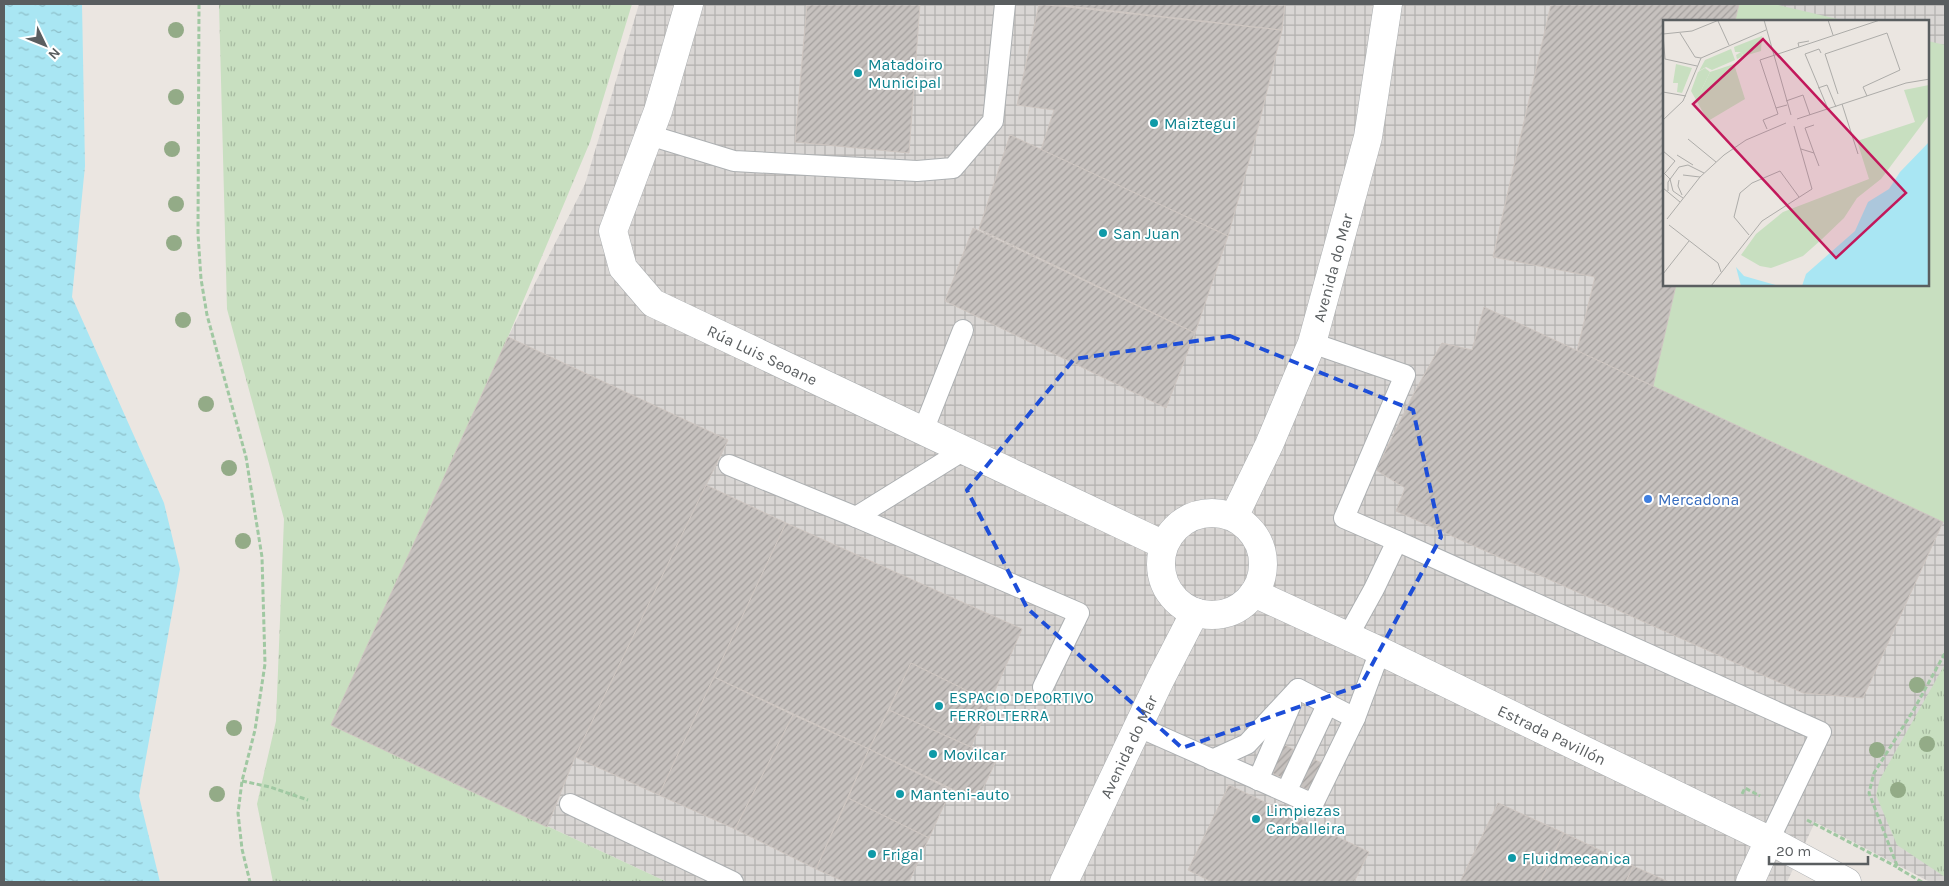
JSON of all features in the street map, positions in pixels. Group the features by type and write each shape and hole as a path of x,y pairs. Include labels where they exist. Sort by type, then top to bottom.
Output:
{"street":[{"name":"Rúa Luis Seoane","path":"689,4 658,111 614,231 622,268 654,304 1164,545"},
{"name":"Avenida do Mar","path":"1234,517 1269,445 1312,343 1368,137 1388,4"},
{"path":"1217,512 1234,517 1248,527 1258,541 1262,557 1262,574 1254,593 1245,603 1230,611 1214,615 1195,612 1182,606 1170,594 1164,583 1161,564 1164,545 1170,533 1196,515 1217,512"},
{"name":"Estrada Pavillón","path":"1254,593 1380,650 1769,840 1847,882"},
{"name":"Avenida do Mar","path":"1064,882 1161,678 1195,612"},
{"path":"1750,882 1769,840"}],"lane":[{"path":"649,135 734,161 917,171 953,168 993,121 1005,4"},
{"path":"924,431 963,330"},
{"path":"1312,343 1405,375 1344,518 1821,732 1769,840"},
{"path":"856,517 964,450"},
{"path":"729,465 856,517 1079,613 1043,686"},
{"path":"1348,636 1397,541"},
{"path":"1139,727 1313,804 1355,718 1380,650"},
{"path":"1212,760 1247,744 1298,689"},
{"path":"1298,689 1355,718"},
{"path":"1258,780 1298,689"},
{"path":"1286,792 1328,703"},
{"path":"570,804 733,882"}],"path":[{"path":"199,4 198,234 201,279 209,325 246,457 262,557 265,664 255,730 242,781 238,813 242,849 250,882"},
{"path":"1898,868 1869,792 1874,773 1945,653"},
{"path":"242,781 270,787 308,800"},
{"path":"1741,796 1745,788 1922,882"}],"highlighted area":[{"path":"1230,336 1413,410 1441,537 1361,685 1182,748 1027,608 967,490 1074,359"}],"shaded area":[{"path":"639,4 1945,4 1945,882 1930,882 1815,822 1787,882 664,882 331,725 508,337 585,184"}],"green space":[{"path":"219,4 632,4 590,142 508,337 331,725 664,882 273,882 257,804 276,721 284,519 227,309"},
{"path":"1739,4 1774,4 1842,20 1735,20"},
{"path":"1929,41 1945,45 1945,523 1653,386 1676,286 1929,286"},
{"path":"1945,664 1945,877 1897,845 1876,795 1880,779"}],"water":[{"path":"4,4 82,4 85,166 72,297 164,503 180,569 139,796 160,882 4,882"}],"building":[{"name":"Matadoiro Municipal","path":"807,4 920,4 909,153 795,142"},
{"name":"Maiztegui","path":"1039,4 1282,30 1256,136 1228,236 1041,150 1054,110 1017,105"},
{"path":"1052,4 1285,4 1282,30"},
{"path":"1551,4 1739,4 1735,20 1663,20 1663,286 1676,286 1653,386 1577,351 1595,277 1493,257"},
{"name":"San Juan","path":"1010,135 1228,236 1195,333 979,229"},
{"path":"973,228 1195,333 1166,408 945,301"},
{"name":"Mercadona","path":"1484,307 1943,522 1863,698 1803,693 1396,511 1405,488 1376,470 1414,393 1442,343 1472,350"},
{"path":"508,337 728,440 575,757 547,827 331,725"},
{"path":"706,485 786,523 659,795 575,757"},
{"path":"786,523 1022,629 990,702 911,663 869,749 714,677"},
{"name":"ESPACIO DEPORTIVO FERROLTERRA","path":"911,663 990,702 971,747 889,710"},
{"path":"714,677 793,715 735,829 659,795"},
{"name":"Movilcar","path":"889,710 997,759 977,801 869,749"},
{"path":"793,715 869,749 816,869 735,829"},
{"path":"1270,738 1336,770 1323,797 1257,766"},
{"name":"Manteni-auto","path":"869,749 951,790 929,838 848,798"},
{"name":"Limpiezas Carballeira","path":"1229,785 1369,852 1354,882 1212,882 1188,870"},
{"name":"Frigal","path":"848,798 929,838 909,882 845,882 816,869"},
{"name":"Fluidmecanica","path":"1498,803 1564,833 1540,882 1460,882"},
{"path":"1564,833 1633,866 1626,882 1540,882"},
{"path":"1633,866 1669,882 1626,882"}],"place":[{"name":"Matadoiro Municipal","path":"858,73"},
{"name":"Maiztegui","path":"1154,123"},
{"name":"San Juan","path":"1103,233"},
{"name":"Mercadona","path":"1648,499"},
{"name":"ESPACIO DEPORTIVO FERROLTERRA","path":"939,706"},
{"name":"Movilcar","path":"933,754"},
{"name":"Manteni-auto","path":"900,794"},
{"name":"Limpiezas Carballeira","path":"1256,819"},
{"name":"Frigal","path":"872,854"},
{"name":"Fluidmecanica","path":"1512,858"}]}
